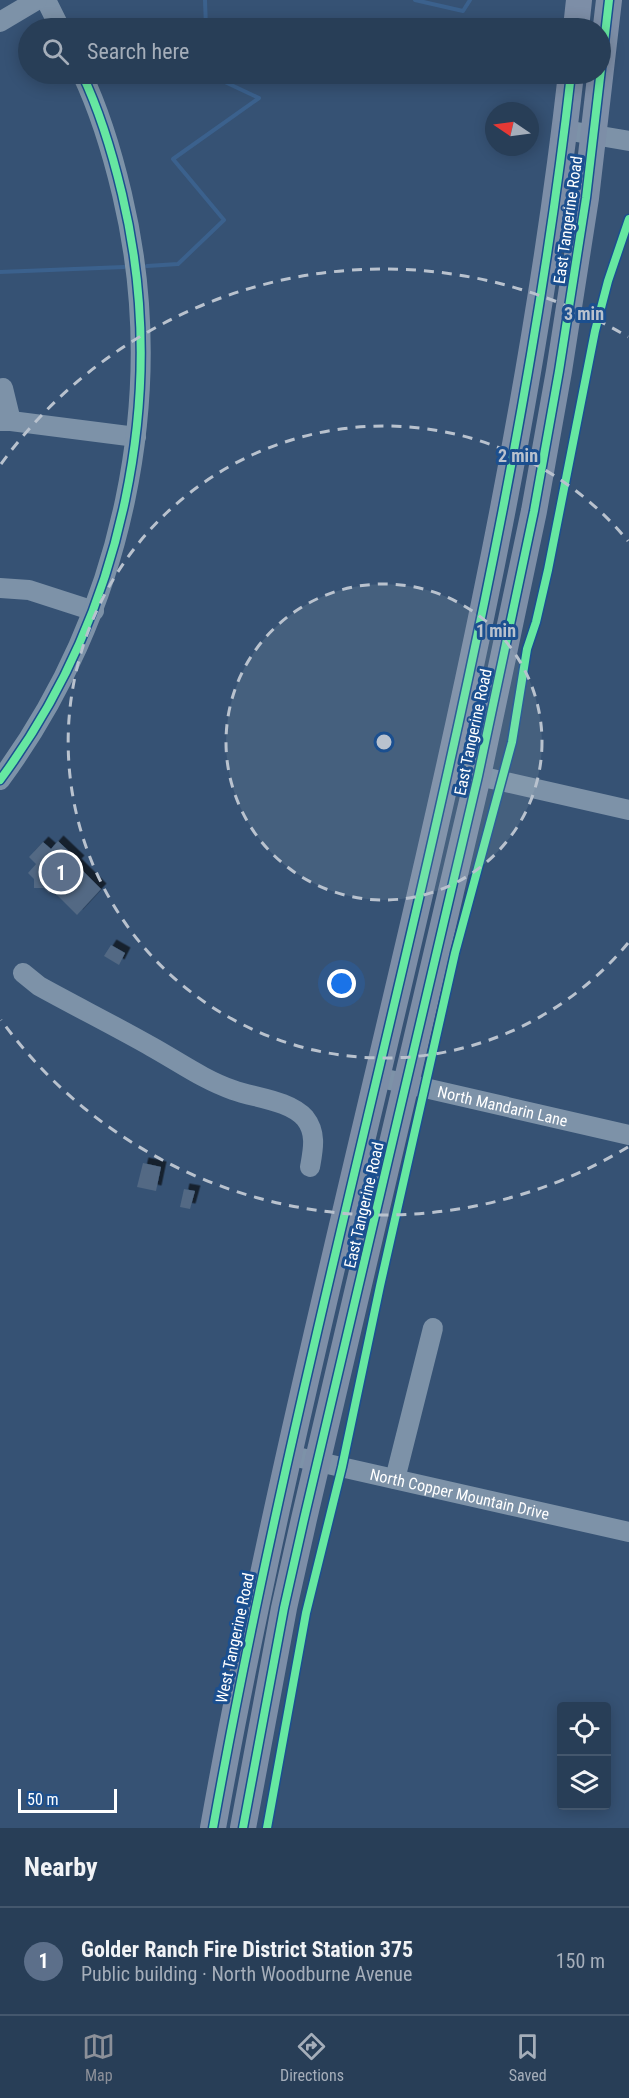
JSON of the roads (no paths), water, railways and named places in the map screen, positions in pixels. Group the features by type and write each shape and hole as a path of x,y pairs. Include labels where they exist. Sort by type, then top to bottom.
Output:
{"main road":[{"path":"577,18 579,0"},
{"name":"East Tangerine Road","path":"607,18 609,0"},
{"name":"East Tangerine Road","path":"288,1455 476,647 511,474 537,324 570,84"},
{"name":"East Tangerine Road","path":"317,1461 478,776 521,576 571,296 600,84"},
{"name":"West Tangerine Road","path":"213,1828 244,1658 288,1455"},
{"path":"243,1828 284,1608 317,1461"}],"street":[{"path":"0,22 37,0"},
{"path":"46,0 55,18"},
{"path":"0,780 28,740 57,689 94,610 121,520 136,436 140,346 138,286 131,234 108,138 86,84"},
{"path":"565,130 629,141"},
{"path":"3,388 6,421 136,436"},
{"path":"0,588 29,590 94,610"},
{"path":"448,769 629,810"},
{"path":"23,973 39,986 205,1078 233,1090 282,1105 298,1113 309,1125 313,1138 310,1167"},
{"name":"North Mandarin Lane","path":"376,1077 629,1135"},
{"path":"395,1479 434,1328"},
{"name":"North Copper Mountain Drive","path":"288,1455 629,1532"}],"waterway":[{"path":"205,0 206,18"},
{"path":"415,0 463,11 470,0"},
{"path":"147,266 178,264 224,220 173,159 259,98 229,84"},
{"path":"0,272 124,267"}],"place":[{"name":"Golder Ranch Fire District Station 375","path":"61,872"}]}
